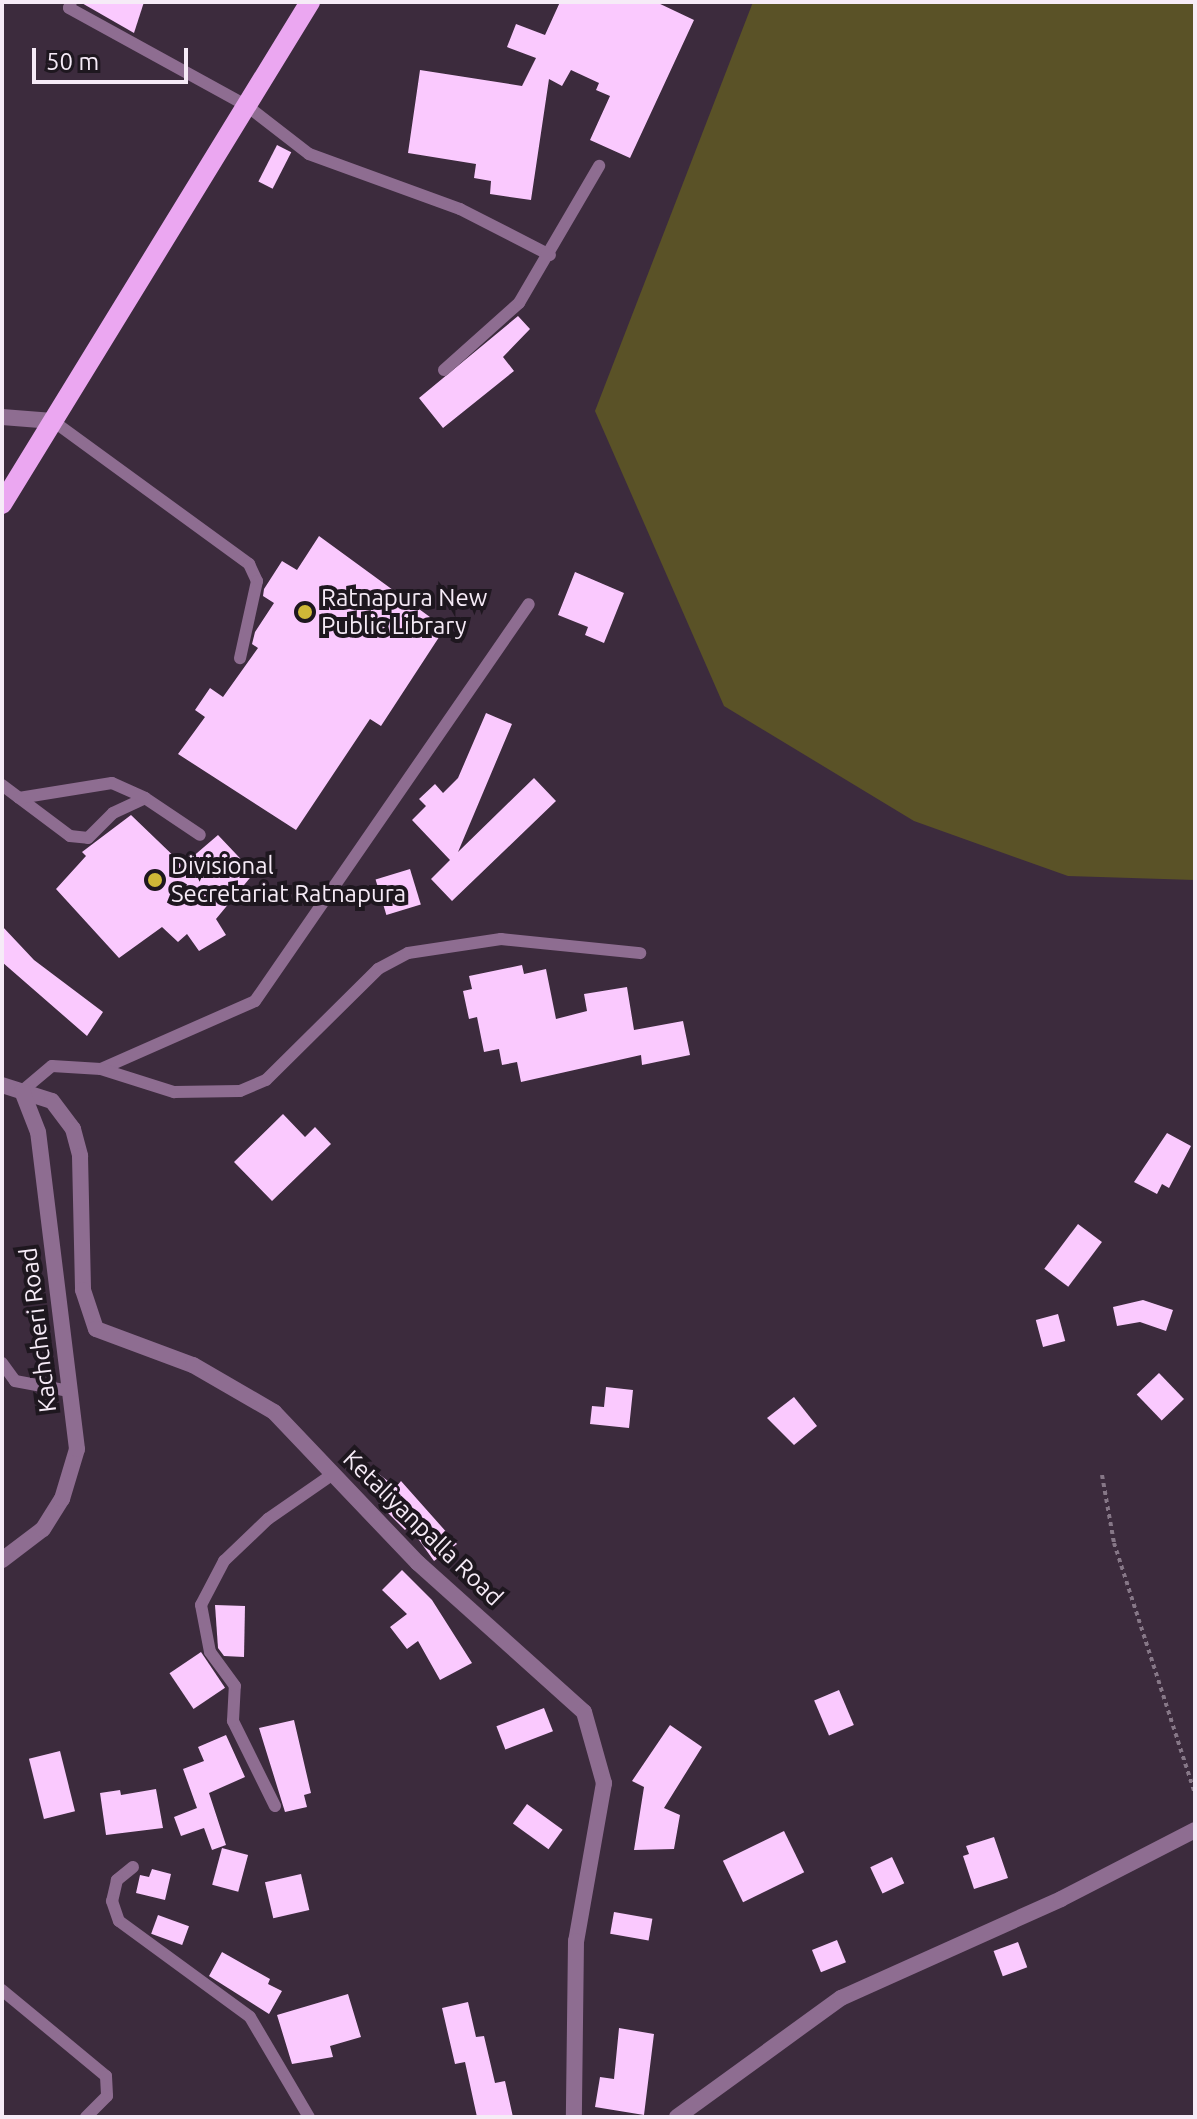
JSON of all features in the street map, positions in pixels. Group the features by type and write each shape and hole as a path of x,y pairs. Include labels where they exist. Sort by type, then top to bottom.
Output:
{"main road":[{"path":"2,504 310,2"}],"street":[{"path":"2,417 53,421"},
{"path":"2,1085 22,1091"},
{"name":"Kachcheri Road","path":"2,1560 43,1529 62,1499 77,1449 38,1132 22,1091"},
{"name":"Ketaliyanpalla Road","path":"22,1091 52,1101 73,1129 80,1156 83,1290 96,1329 193,1365 274,1412 418,1563 584,1712 604,1783 576,1941 574,2117"},
{"path":"677,2117 841,1998 1061,1899 1195,1830"}],"lane":[{"path":"71,2 69,8 247,106 309,154 460,209 550,255"},
{"path":"444,370 519,303 550,255 599,166"},
{"path":"53,421 249,564 257,581 240,658"},
{"path":"101,1069 255,1001 529,604"},
{"path":"19,798 112,783 145,798 200,835"},
{"path":"2,785 70,836 88,838 113,813 145,798"},
{"path":"22,1091 52,1066 101,1069 174,1092 240,1091 266,1080 378,969 408,953 501,939 640,953"},
{"path":"2,1363 15,1381 69,1391"},
{"path":"275,1806 233,1721 235,1686 210,1652 201,1605 224,1561 268,1519 333,1474"},
{"path":"133,1867 117,1880 112,1901 119,1921 250,2017 309,2117"},
{"path":"2,1990 106,2076 107,2096 86,2117"}],"path":[{"path":"1102,1475 1114,1543 1195,1794"}],"shaded area":[{"path":"753,2 1195,2 1195,880 1068,876 914,821 724,706 595,411"}],"building":[{"path":"80,2 144,2 134,33"},
{"path":"560,2 656,2 694,20 630,158 590,140 610,96 596,90 599,83 571,70 562,86 549,79 531,200 490,194 491,181 474,178 476,164 408,153 420,70 522,86 536,58 507,47 516,24 545,35"},
{"path":"277,145 291,152 273,189 258,182"},
{"path":"518,316 530,329 503,357 514,371 443,428 419,398"},
{"path":"319,536 445,628 381,726 370,719 296,830 178,754 205,717 195,710 210,688 223,697 258,648 252,644 255,632 274,603 263,596 264,589 282,561 297,570"},
{"path":"575,572 624,593 604,643 585,635 588,627 558,615"},
{"path":"486,713 512,724 458,852 534,778 556,801 452,901 431,879 450,860 412,820 426,806 419,799 435,784 443,793 458,778"},
{"path":"131,815 183,865 218,835 254,873 216,919 226,935 199,951 187,934 178,942 162,927 119,958 56,889 86,856 82,852"},
{"path":"410,869 421,904 386,915 376,880"},
{"path":"2,926 34,960 103,1012 87,1036 2,962"},
{"path":"522,965 524,974 546,969 556,1019 587,1011 584,994 627,987 634,1030 683,1021 690,1055 642,1065 641,1055 521,1082 517,1062 502,1065 499,1049 484,1052 477,1017 469,1019 463,991 472,989 469,976"},
{"path":"283,1114 305,1137 315,1127 331,1144 272,1201 234,1162"},
{"path":"1167,1133 1191,1146 1169,1188 1162,1184 1157,1194 1134,1182"},
{"path":"1078,1224 1102,1242 1068,1287 1044,1269"},
{"path":"1143,1300 1173,1310 1166,1331 1140,1322 1117,1326 1113,1307"},
{"path":"1058,1314 1065,1341 1043,1347 1036,1320"},
{"path":"1159,1373 1184,1399 1162,1420 1137,1395"},
{"path":"606,1387 633,1390 629,1428 590,1424 592,1406 604,1407"},
{"path":"794,1397 817,1426 794,1445 767,1418"},
{"path":"368,1466 396,1487 401,1481 457,1544 434,1561 409,1526 405,1530 379,1504 385,1498 359,1479"},
{"path":"402,1570 432,1600 472,1663 440,1680 418,1641 407,1649 390,1627 407,1614 382,1590"},
{"path":"215,1605 245,1606 244,1657 224,1656 218,1648"},
{"path":"201,1652 225,1688 194,1709 169,1673"},
{"path":"839,1690 854,1725 829,1736 814,1701"},
{"path":"544,1708 553,1731 505,1750 496,1726"},
{"path":"294,1720 311,1793 304,1795 307,1807 285,1812 259,1728"},
{"path":"670,1725 702,1747 664,1808 680,1815 674,1849 634,1850 644,1787 632,1781"},
{"path":"226,1735 245,1777 209,1793 226,1845 212,1850 204,1828 181,1836 174,1817 197,1808 183,1769 204,1761 198,1747"},
{"path":"60,1751 75,1811 44,1819 29,1759"},
{"path":"156,1789 163,1828 106,1835 100,1793 120,1790 121,1795"},
{"path":"527,1804 563,1830 548,1849 513,1823"},
{"path":"784,1831 804,1872 743,1902 723,1861"},
{"path":"994,1837 1008,1878 974,1889 963,1856 969,1854 966,1846"},
{"path":"222,1848 248,1855 238,1892 212,1885"},
{"path":"892,1857 904,1883 883,1893 870,1867"},
{"path":"152,1869 171,1874 165,1900 136,1893 140,1875 149,1877"},
{"path":"301,1874 309,1910 273,1918 265,1882"},
{"path":"614,1912 652,1919 649,1940 610,1934"},
{"path":"158,1915 189,1926 182,1945 151,1934"},
{"path":"837,1940 846,1962 821,1972 812,1950"},
{"path":"1018,1942 1027,1967 1003,1976 994,1951"},
{"path":"222,1952 270,1979 268,1984 282,1991 269,2014 209,1976"},
{"path":"348,1994 361,2037 330,2046 333,2057 292,2064 277,2015"},
{"path":"468,2002 476,2037 484,2036 495,2083 505,2081 513,2117 477,2117 465,2062 455,2064 442,2008"},
{"path":"619,2028 654,2034 644,2115 595,2107 600,2077 614,2079"}],"place":[{"name":"Ratnapura New Public Library","path":"305,612"},
{"name":"Divisional Secretariat Ratnapura","path":"155,880"}]}
